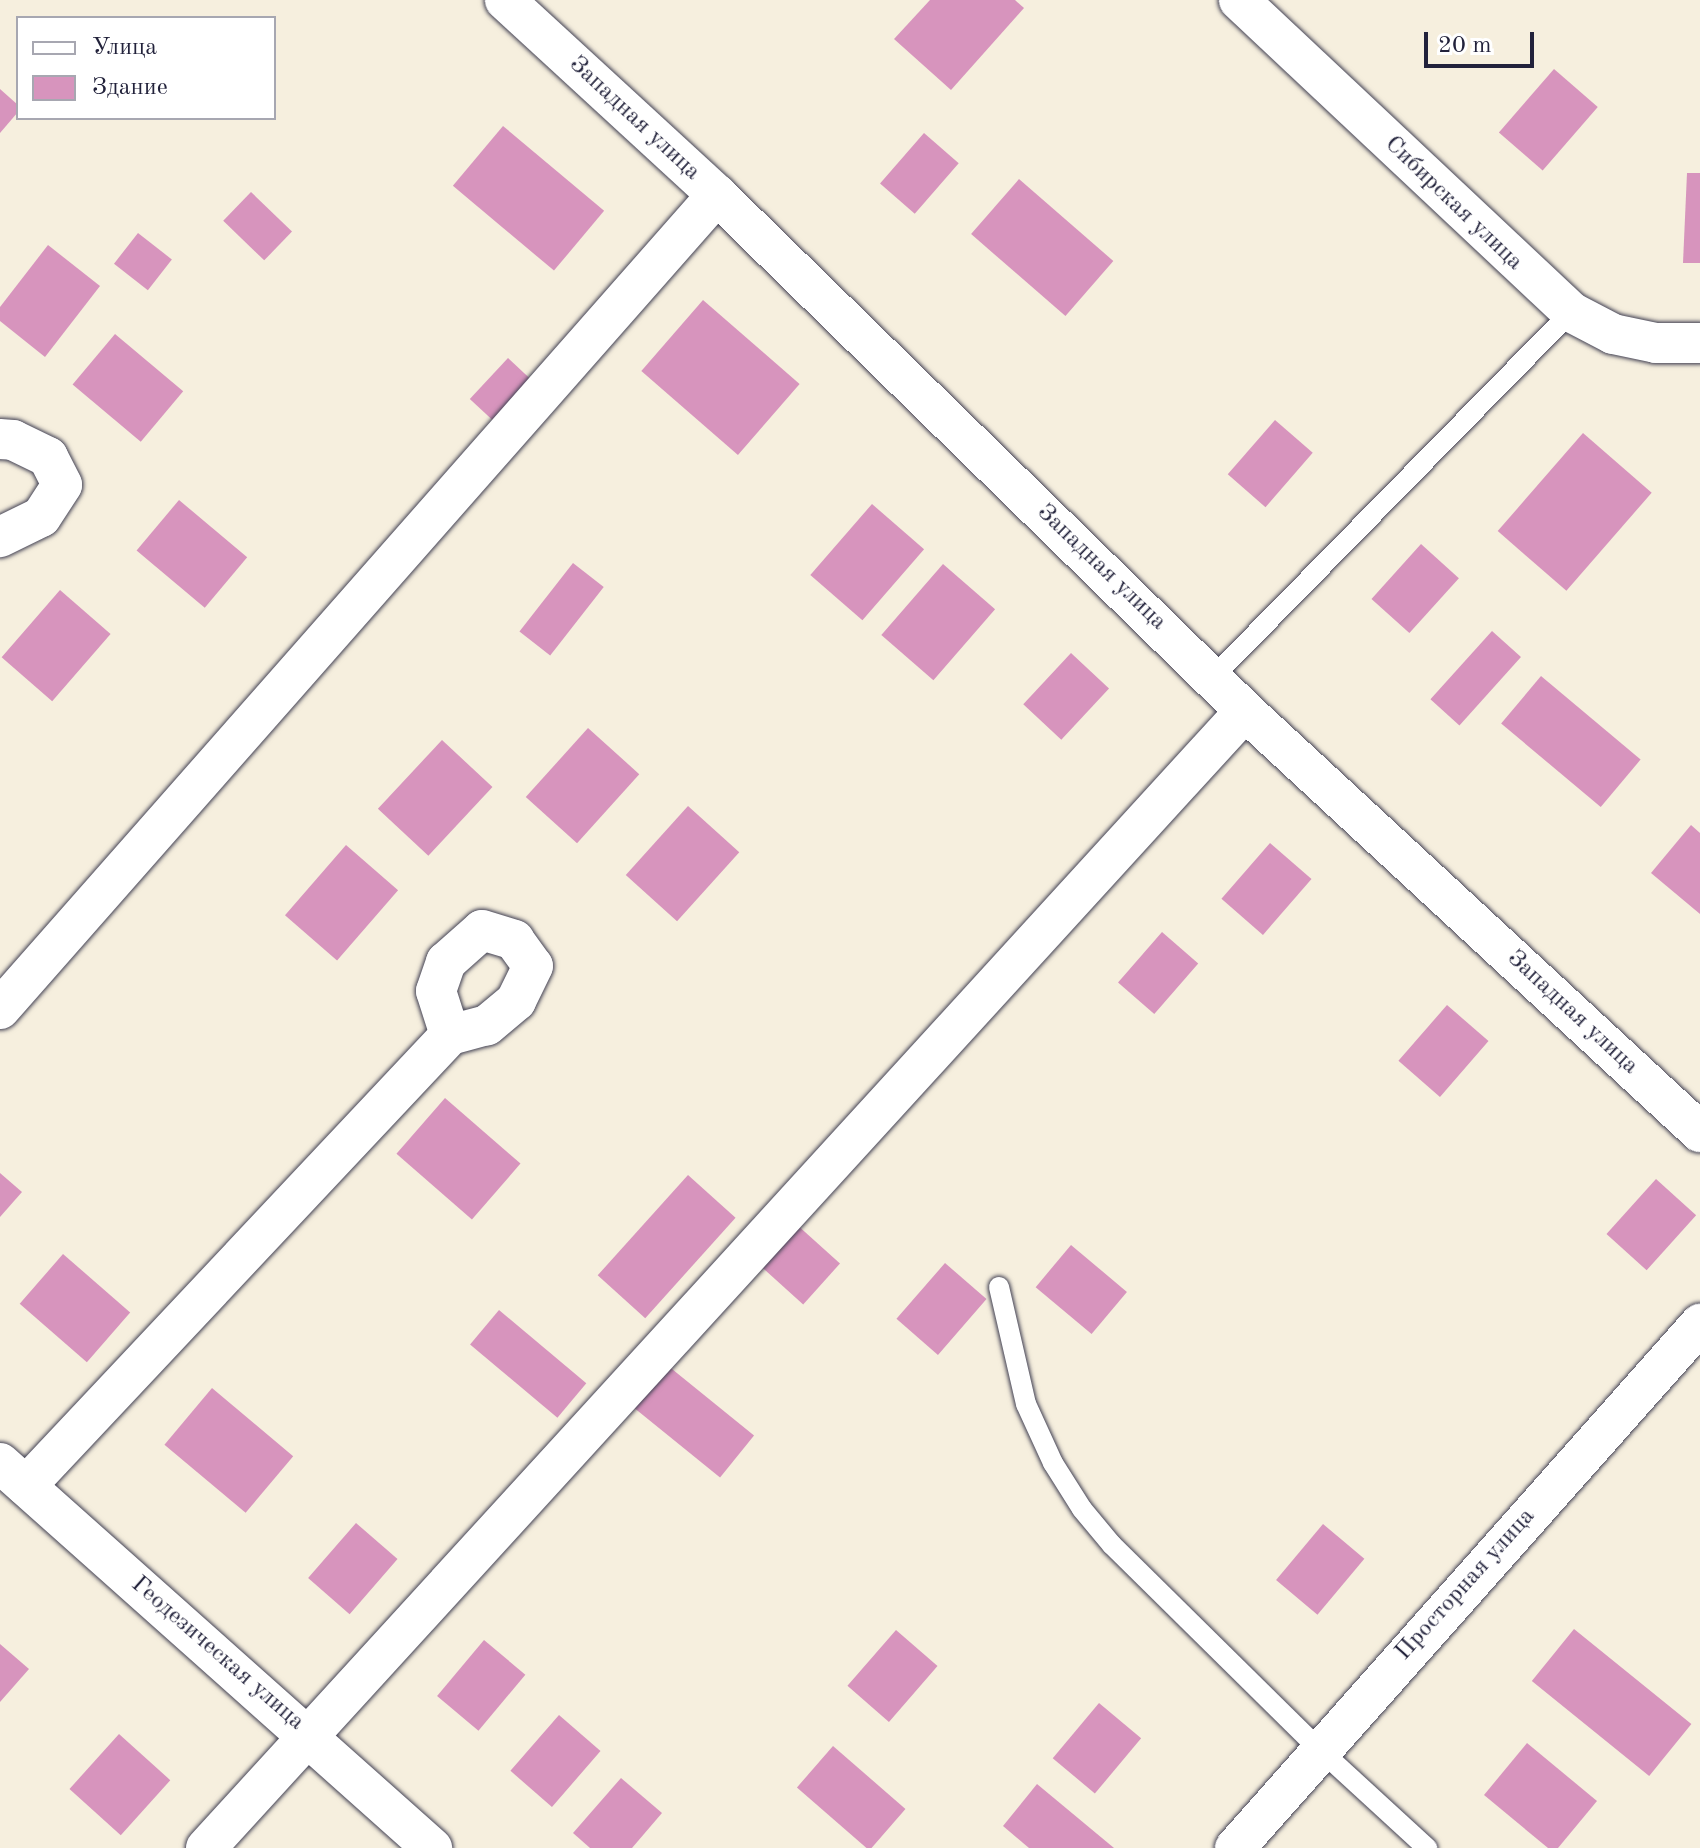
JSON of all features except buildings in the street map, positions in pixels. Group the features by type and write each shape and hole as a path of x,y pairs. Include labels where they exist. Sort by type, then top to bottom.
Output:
{"street":[{"name":"Западная улица","path":"505,0 717,195 1245,711 1700,1132"},
{"name":"Сибирская улица","path":"1239,0 1571,312 1613,334 1656,343 1700,343"},
{"path":"0,1009 717,195"},
{"path":"0,439 13,440 48,457 62,485 41,517 0,537"},
{"path":"206,1848 1245,711"},
{"path":"13,1474 450,1035"},
{"name":"Просторная улица","path":"1235,1848 1319,1749 1700,1324"},
{"name":"Геодезическая улица","path":"13,1474 432,1848"}],"lane":[{"path":"1213,677 1571,312"},
{"path":"999,1287 1026,1404 1053,1463 1082,1509 1112,1545 1319,1749 1427,1848"}]}
